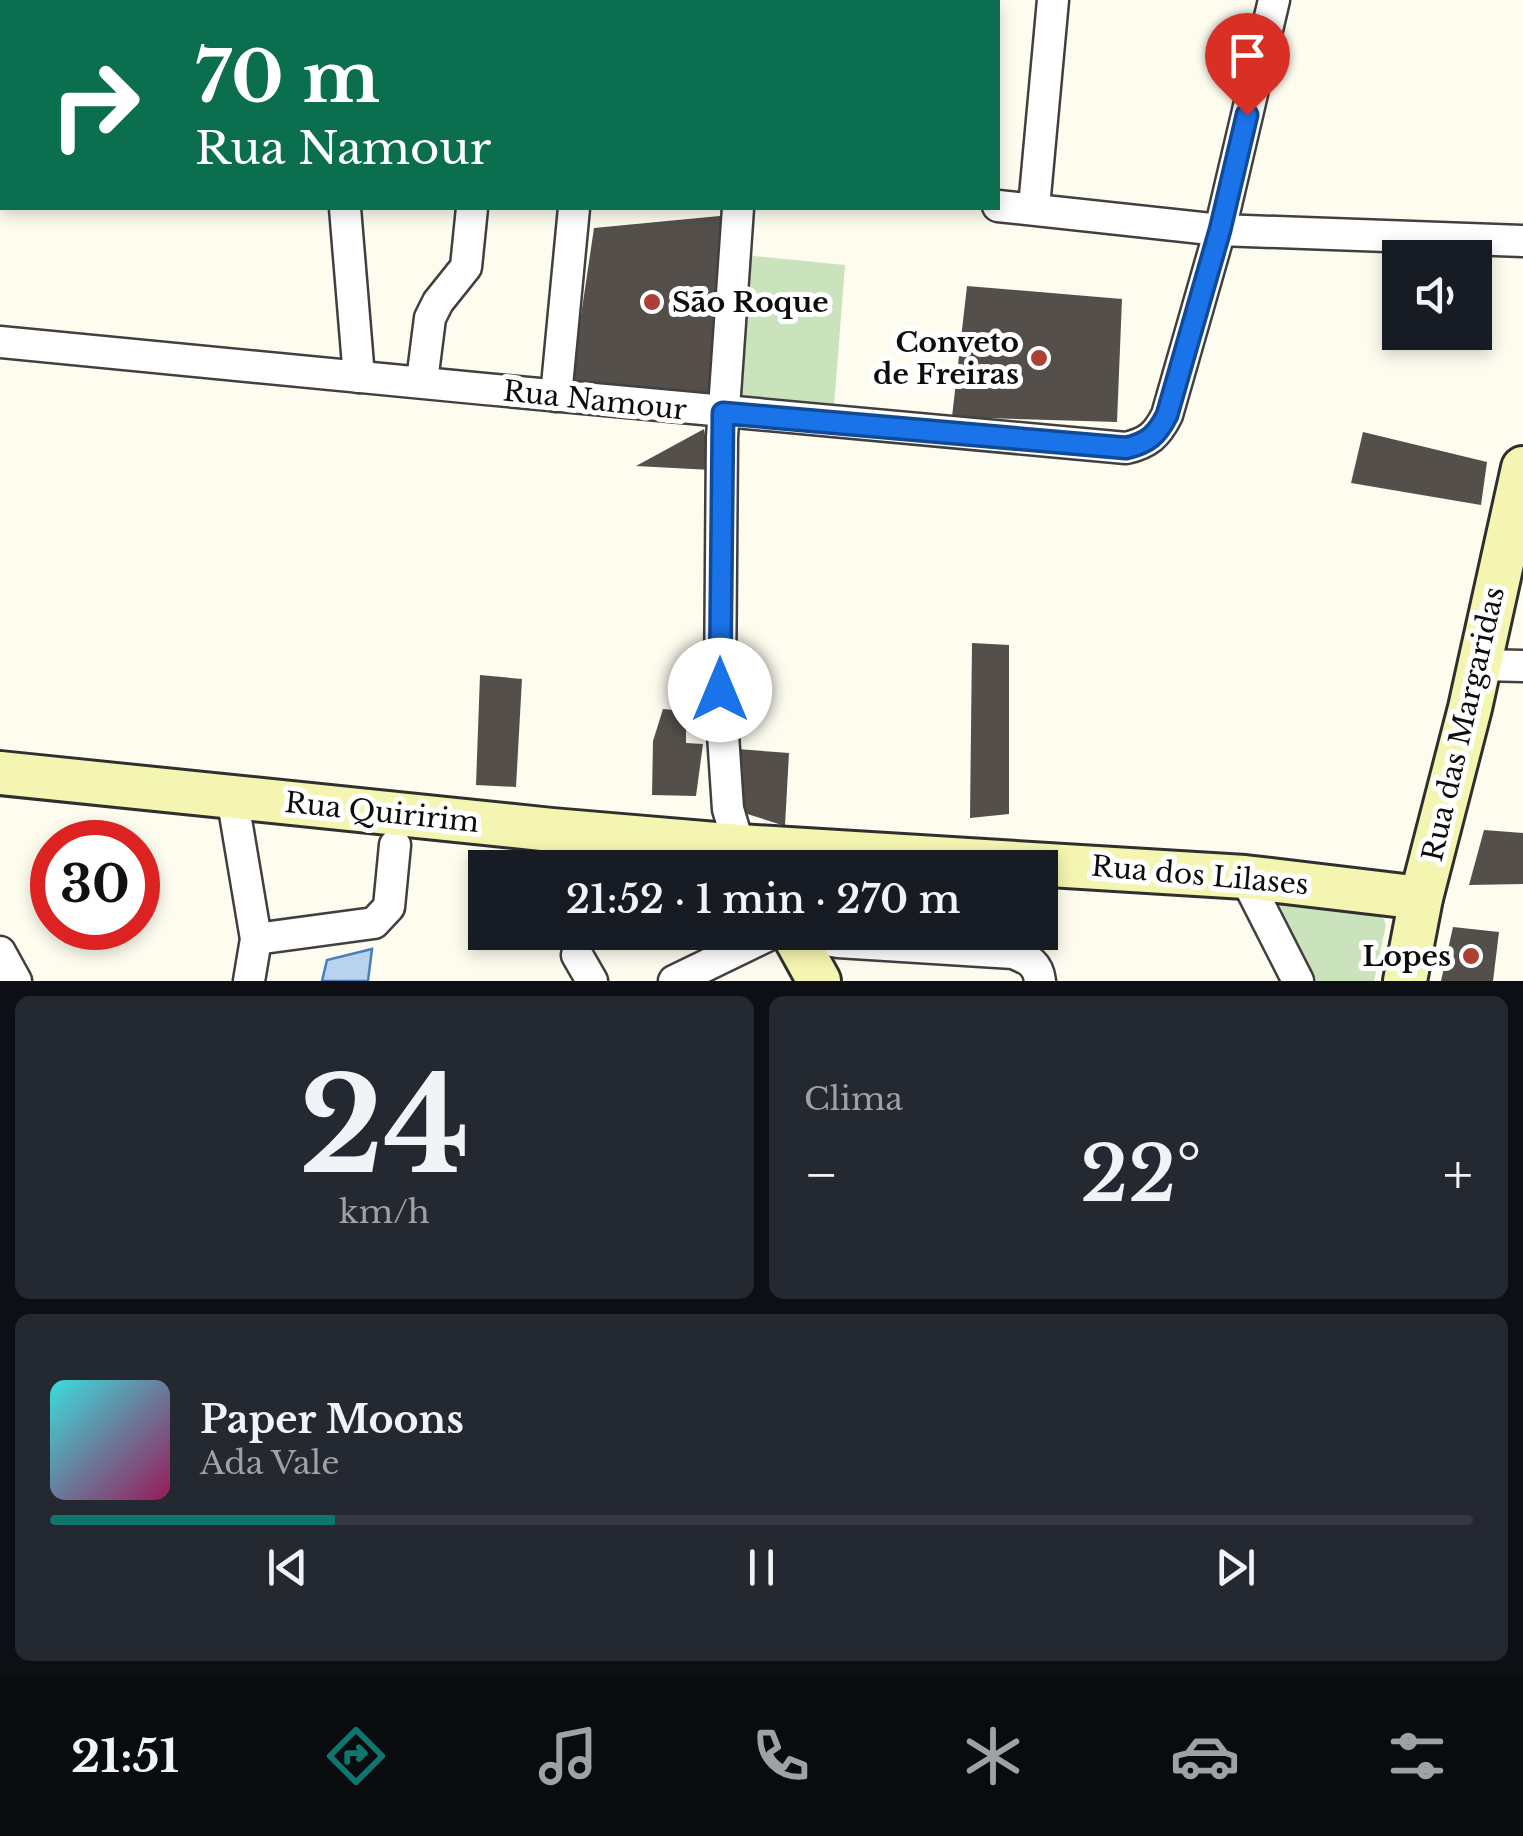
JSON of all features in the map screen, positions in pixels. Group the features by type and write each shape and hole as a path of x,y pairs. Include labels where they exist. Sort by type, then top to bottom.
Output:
{"street":[{"path":"1034,207 1053,0"},
{"name":"Rua Namour","path":"0,342 723,413 1126,448 1142,444 1158,434 1167,415 1220,230 1274,0"},
{"path":"1000,206 1220,230 1523,241"},
{"path":"345,210 359,377"},
{"path":"422,381 430,318 466,267 472,210"},
{"path":"556,396 574,210"},
{"path":"738,210 723,413 722,749 728,809 743,850"},
{"name":"Rua das Margaridas","path":"1405,981 1523,468"},
{"path":"1479,665 1523,666"},
{"name":"Rua Quiririm","path":"0,773 687,850"},
{"path":"232,796 256,939 250,981"},
{"path":"256,939 374,923 389,907 395,845"},
{"name":"Rua dos Lilases","path":"1058,870 1244,877 1422,898"},
{"path":"1244,877 1298,981"},
{"path":"674,981 747,950"},
{"path":"798,950 819,981"},
{"path":"965,950 1013,953 1028,958 1038,968 1040,981"},
{"path":"0,952 16,981"}],"green space":[{"path":"743,255 845,265 833,419 712,402 710,395"},
{"path":"1286,895 1380,910 1386,925 1374,981 1315,981 1280,906"}],"water":[{"path":"372,949 368,981 322,981 327,960"}],"building":[{"name":"São Roque","path":"730,215 710,395 571,383 594,228"},
{"name":"Conveto de Freiras","path":"967,286 1122,299 1117,422 952,417"},
{"path":"704,429 711,470 636,466"},
{"path":"1363,432 1487,462 1481,505 1351,483"},
{"path":"972,643 1009,645 1009,814 970,818"},
{"path":"480,675 522,679 516,787 476,785"},
{"path":"663,709 686,711 686,743 703,744 696,796 652,795 653,741"},
{"path":"737,749 789,753 785,826 741,812"},
{"name":"Lopes","path":"1484,830 1523,833 1523,884 1469,885"},
{"name":"Lopes","path":"1453,927 1499,932 1493,981 1441,981"}],"place":[{"name":"São Roque","path":"652,302"},
{"name":"Conveto de Freiras","path":"1039,358"},
{"name":"Lopes","path":"1471,956"}],"route":[{"path":"720,690 723,413 1126,448 1142,444 1158,434 1167,415 1220,230 1247,115"}]}
